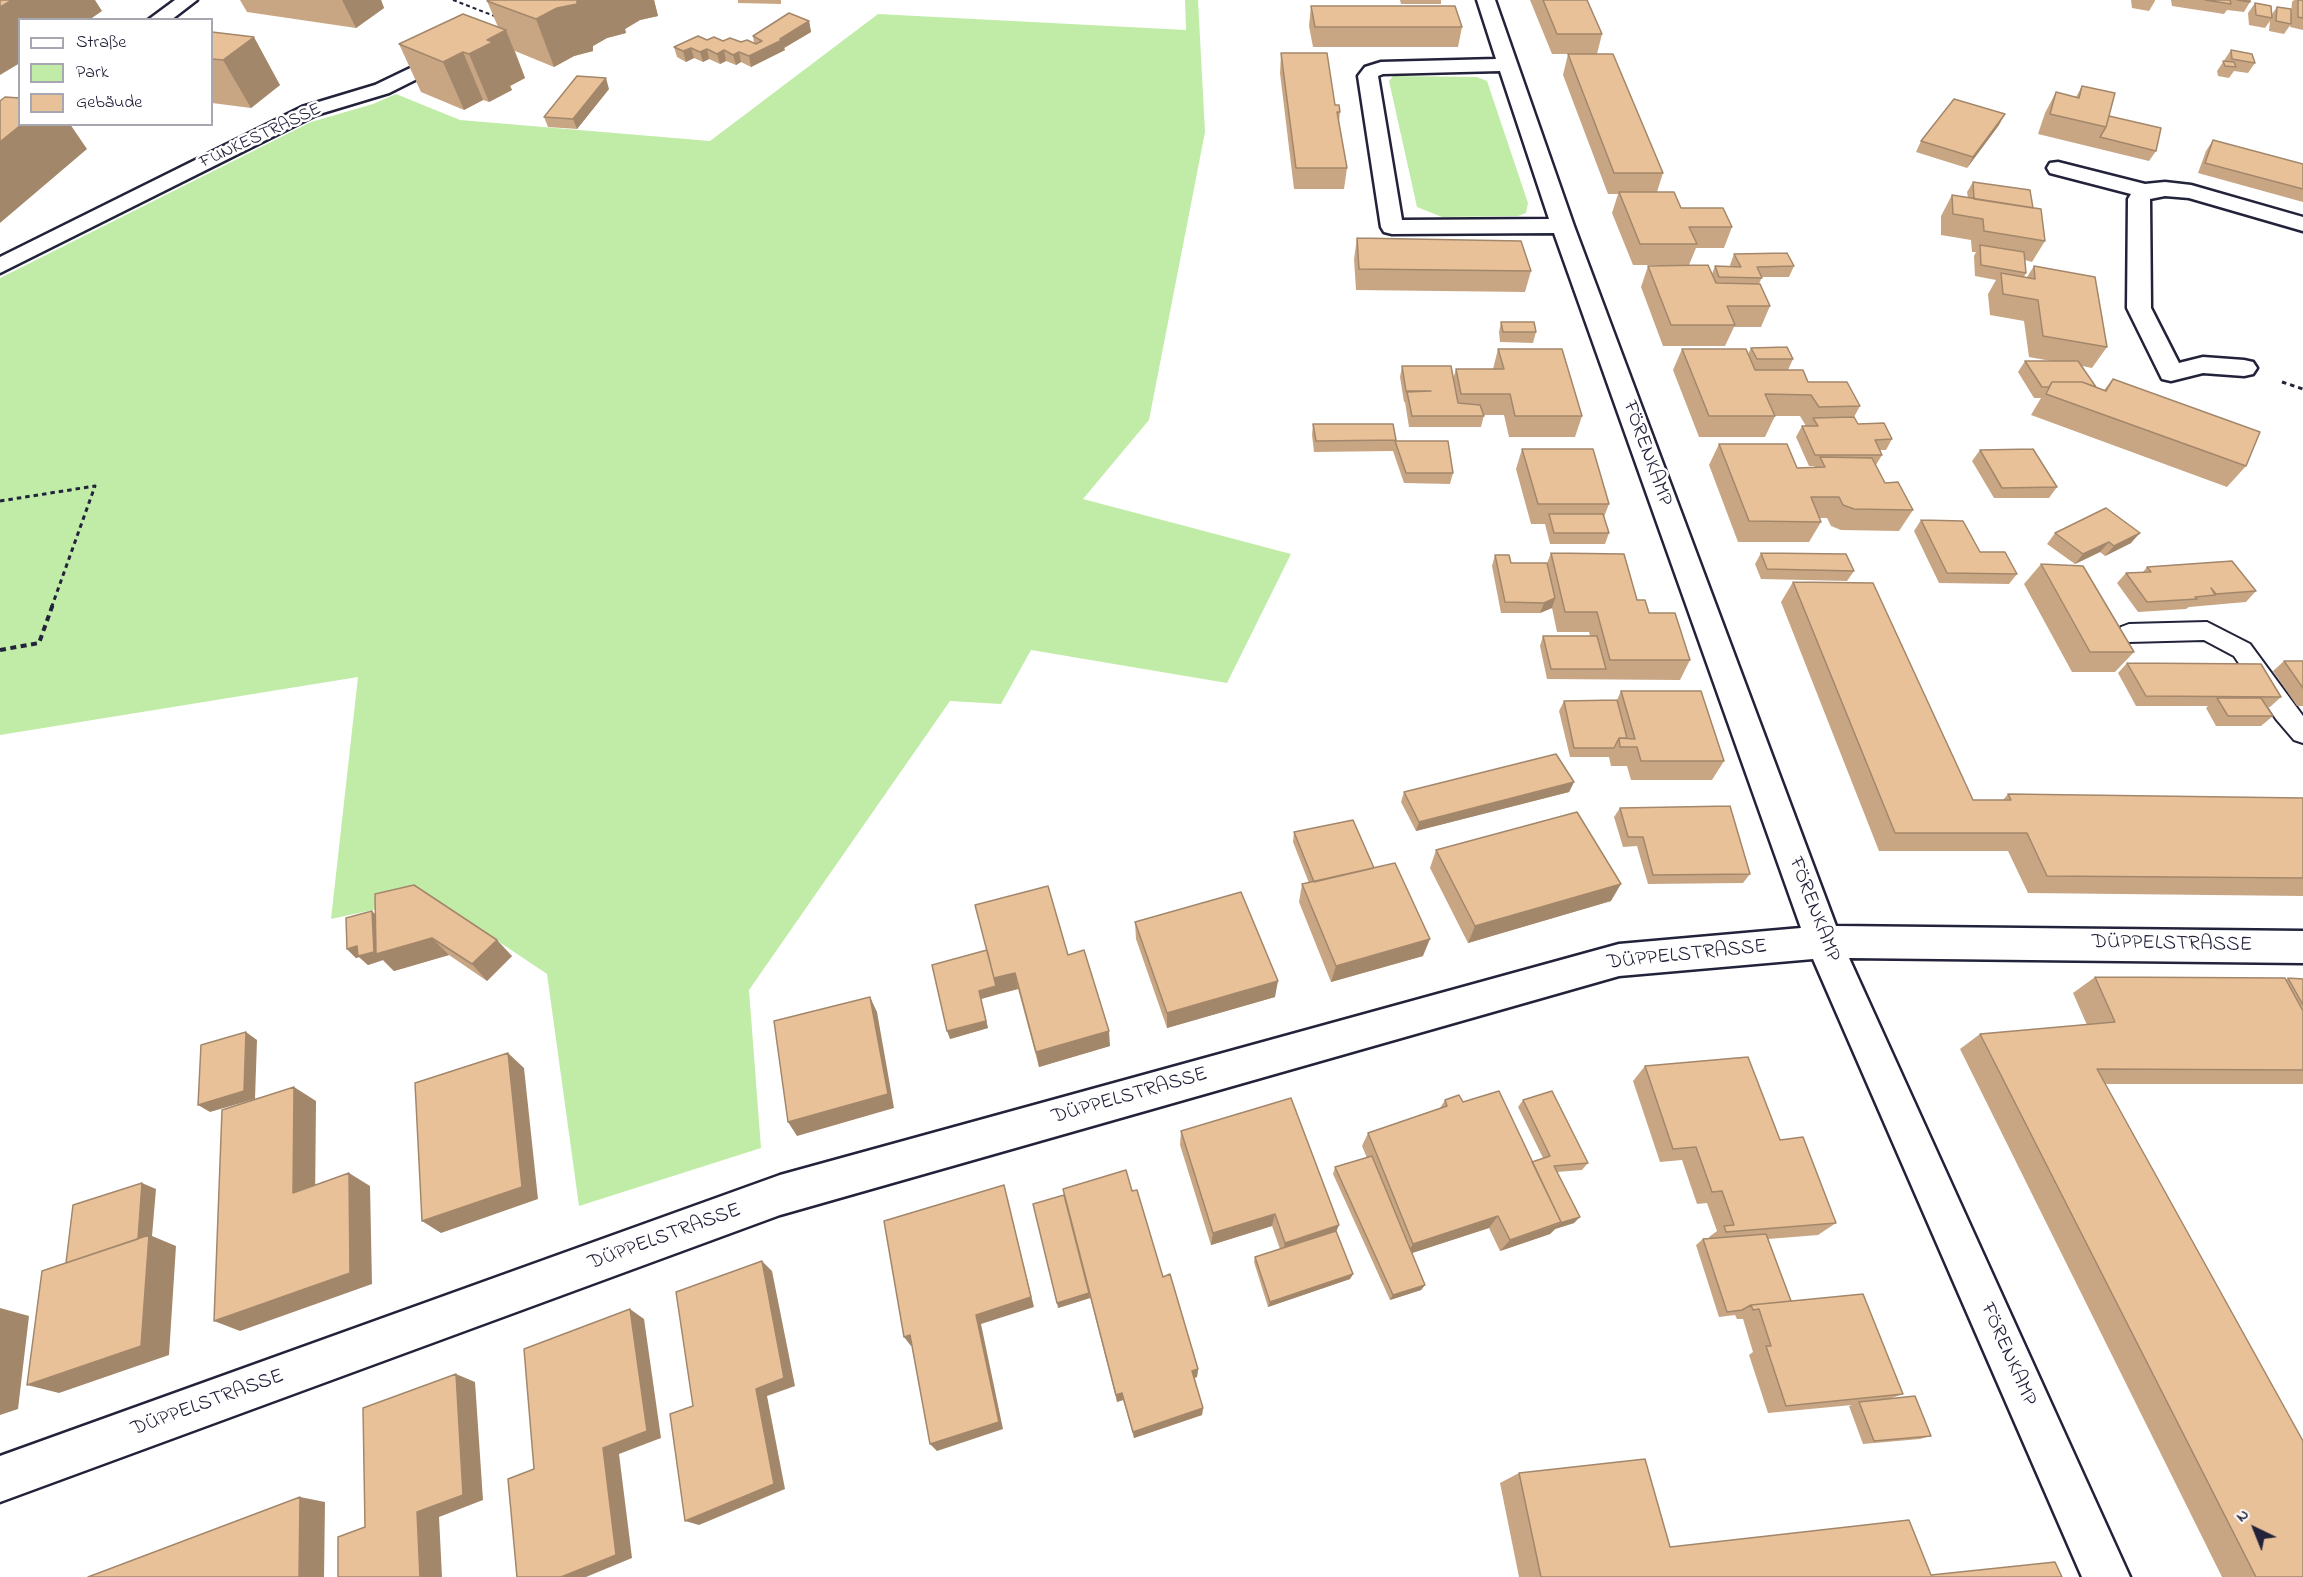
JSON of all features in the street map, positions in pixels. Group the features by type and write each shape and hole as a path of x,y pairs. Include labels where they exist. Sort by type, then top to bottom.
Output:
{"street":[{"path":"160,18 186,0"},
{"name":"FÖRENKAMP","path":"1486,0 1563,226 1824,942 2106,1577"},
{"name":"FUNKESTRASSE","path":"0,266 309,111 382,89 512,23"},
{"path":"1508,65 1381,68 1372,71 1368,76 1392,227 1563,226"},
{"path":"2058,168 2145,191 2165,189 2191,192 2303,224"},
{"path":"2145,191 2139,199 2137,209 2139,308 2171,374 2203,365 2244,368"},
{"name":"DÜPPELSTRASSE","path":"0,1479 780,1196 1619,960 1824,942 2303,947"}],"lane":[{"path":"2129,633 2206,630 2242,650 2284,712 2303,733"}],"path":[{"path":"453,0 512,23"},
{"path":"0,501 95,486 39,643 0,650"}],"green space":[{"path":"1185,0 1198,0 1205,132 1149,420 1083,499 1291,554 1227,683 1031,650 1001,704 950,701 749,990 761,1148 579,1206 547,974 432,897 331,919 358,677 0,735 0,278 311,122 373,104 396,94 460,120 710,141 878,14 1186,30"},
{"path":"1393,76 1477,77 1487,81 1528,203 1526,213 1518,216 1442,217 1417,207 1389,81"}],"building":[{"path":"0,0 12,0 0,7"},
{"path":"577,0 577,4 557,8 536,19 487,1"},
{"path":"1543,0 1587,0 1602,34 1557,34"},
{"path":"2205,0 2230,0 2231,4"},
{"path":"2298,0 2303,0 2303,18 2298,17"},
{"path":"2255,3 2271,6 2272,18 2256,15"},
{"path":"1311,6 1455,6 1462,27 1315,27"},
{"path":"2277,7 2291,9 2291,24 2276,21"},
{"path":"789,13 809,21 780,39 782,40 749,56 739,52 733,55 724,50 717,54 707,49 700,52 691,48 683,51 674,47 698,36 707,40 714,37 723,41 730,38 741,42 747,40 756,44 762,41 753,36"},
{"path":"463,14 506,30 487,40 493,42 469,54 463,52 443,62 399,44"},
{"path":"213,32 254,37 223,60 213,59"},
{"path":"2231,50 2252,54 2255,63 2232,59"},
{"path":"1281,53 1327,53 1335,105 1339,105 1340,112 1337,112 1347,168 1296,168"},
{"path":"1568,54 1613,54 1663,173 1614,173"},
{"path":"2223,61 2234,62 2236,67 2225,66"},
{"path":"577,76 606,78 573,119 544,117"},
{"path":"2082,86 2115,93 2106,127 2050,114 2056,92 2079,98"},
{"path":"5,97 18,98 20,126 0,142 0,101"},
{"path":"1954,99 2005,114 1973,157 1921,141"},
{"path":"2109,116 2161,128 2156,151 2100,137"},
{"path":"2213,140 2303,164 2303,189 2205,163"},
{"path":"1973,182 2030,190 2033,208 1974,199"},
{"path":"1619,192 1674,192 1681,208 1723,208 1732,227 1689,227 1697,244 1640,244"},
{"path":"1952,195 2041,209 2045,241 1984,231 1983,219 1953,214"},
{"path":"1357,238 1521,241 1531,271 1359,269"},
{"path":"1980,245 2024,252 2026,273 1981,265"},
{"path":"1787,253 1794,266 1757,267 1762,278 1719,277 1715,266 1741,267 1734,254"},
{"path":"1708,265 1716,283 1760,284 1770,306 1727,306 1735,325 1671,325 1648,266"},
{"path":"2034,266 2095,277 2107,347 2043,336 2038,300 2003,294 2001,273 2035,279"},
{"path":"1501,322 1534,322 1536,332 1503,332"},
{"path":"1787,347 1793,359 1757,359 1751,348"},
{"path":"1498,349 1562,349 1582,416 1515,416 1510,394 1461,394 1456,369 1504,369"},
{"path":"1682,349 1746,349 1755,370 1803,370 1808,382 1847,382 1860,406 1819,407 1811,395 1765,394 1775,416 1709,416"},
{"path":"2025,361 2078,361 2096,387 2082,382 2052,382 2049,387 2042,387"},
{"path":"1402,366 1451,366 1458,403 1480,405 1484,416 1412,416 1407,392 1431,391 1406,391"},
{"path":"2113,379 2260,432 2246,466 2046,394 2052,382 2082,382 2106,391"},
{"path":"1854,417 1858,424 1884,423 1892,439 1875,440 1882,455 1815,455 1802,426 1818,426 1813,418"},
{"path":"1313,424 1393,424 1396,440 1316,441"},
{"path":"1395,441 1448,441 1453,473 1406,473"},
{"path":"1719,444 1787,444 1797,468 1825,467 1820,457 1872,458 1885,483 1898,482 1913,510 1854,509 1843,505 1839,497 1811,497 1821,522 1749,521"},
{"path":"1522,449 1593,449 1609,504 1538,504"},
{"path":"2033,449 2057,487 2002,488 1980,450"},
{"path":"2106,508 2140,533 2114,546 2109,542 2083,554 2055,533"},
{"path":"1549,514 1603,514 1609,533 1554,533"},
{"path":"1921,520 1963,521 1980,552 2005,552 2017,574 1947,573"},
{"path":"1551,553 1624,554 1637,600 1645,600 1649,613 1675,613 1690,660 1610,660 1597,612 1565,612"},
{"path":"1761,553 1846,554 1854,571 1767,569"},
{"path":"1495,555 1509,555 1511,563 1547,563 1555,598 1544,603 1505,602"},
{"path":"2232,561 2256,591 2216,594 2211,588 2215,595 2195,597 2197,599 2147,602 2126,573 2151,572 2147,567"},
{"path":"2041,564 2083,566 2134,652 2090,652"},
{"path":"1793,582 1873,583 1973,800 2011,800 2008,794 2303,798 2303,878 2047,876 2027,833 1895,833"},
{"path":"1543,636 1597,636 1606,669 1551,669"},
{"path":"2284,661 2303,661 2303,688"},
{"path":"2127,663 2261,664 2281,697 2146,696"},
{"path":"1621,691 1701,691 1724,761 1641,761 1637,747 1620,747 1619,738 1635,739"},
{"path":"2217,698 2261,698 2273,716 2228,716"},
{"path":"1617,700 1627,738 1619,738 1614,748 1574,748 1564,701"},
{"path":"1556,754 1574,782 1419,822 1404,792"},
{"path":"1730,806 1750,874 1653,875 1643,837 1628,837 1620,808"},
{"path":"1577,812 1621,884 1475,926 1436,850"},
{"path":"1353,820 1374,868 1314,882 1294,832"},
{"path":"1395,863 1430,939 1336,966 1302,884"},
{"path":"414,885 497,940 472,964 432,938 376,954 375,894"},
{"path":"1048,886 1068,955 1084,950 1109,1031 1036,1052 1015,973 994,978 975,905"},
{"path":"1241,892 1278,981 1167,1013 1135,922"},
{"path":"372,911 374,952 358,956 357,946 347,949 346,918"},
{"path":"987,950 996,986 979,991 986,1021 947,1031 932,965"},
{"path":"2095,977 2285,978 2303,1011 2303,1070 2097,1069 2303,1441 2303,1577 2256,1577 1980,1034 2115,1022"},
{"path":"2288,978 2303,979 2303,1005"},
{"path":"870,997 888,1094 788,1122 774,1021"},
{"path":"246,1032 244,1091 198,1105 201,1045"},
{"path":"508,1053 522,1187 422,1221 415,1083"},
{"path":"1748,1057 1780,1140 1803,1137 1836,1223 1726,1232 1724,1226 1734,1225 1722,1191 1712,1192 1696,1147 1673,1149 1645,1066"},
{"path":"294,1087 293,1193 349,1173 350,1273 214,1321 222,1110"},
{"path":"1499,1091 1561,1222 1510,1240 1498,1216 1413,1244 1368,1133 1447,1106 1445,1100 1459,1095 1463,1102"},
{"path":"1552,1091 1588,1163 1554,1166 1580,1217 1560,1223 1532,1162 1550,1156 1523,1100"},
{"path":"1291,1098 1339,1225 1285,1243 1275,1214 1213,1233 1181,1131"},
{"path":"1372,1156 1425,1285 1393,1295 1335,1167"},
{"path":"1126,1170 1132,1191 1137,1190 1163,1277 1170,1274 1198,1369 1192,1371 1203,1408 1133,1432 1122,1393 1116,1395 1063,1189"},
{"path":"142,1183 138,1239 66,1263 73,1205"},
{"path":"1004,1185 1031,1297 976,1315 999,1422 930,1444 910,1335 904,1337 884,1221"},
{"path":"1064,1195 1089,1293 1057,1303 1033,1204"},
{"path":"1336,1231 1353,1274 1270,1302 1255,1257"},
{"path":"1766,1234 1791,1301 1751,1305 1742,1310 1727,1312 1703,1239"},
{"path":"149,1235 141,1346 27,1385 42,1271"},
{"path":"762,1261 784,1378 756,1389 774,1484 685,1521 670,1414 693,1406 676,1292"},
{"path":"1863,1294 1903,1394 1786,1406 1766,1346 1771,1346 1759,1309 1753,1310 1751,1305"},
{"path":"630,1309 647,1431 603,1448 616,1555 561,1577 517,1577 508,1479 534,1469 524,1349"},
{"path":"456,1374 463,1495 417,1512 420,1577 338,1577 338,1537 365,1527 363,1408"},
{"path":"1915,1396 1931,1436 1874,1441 1859,1402"},
{"path":"1645,1459 1670,1547 1909,1520 1931,1575 2055,1562 2062,1577 1541,1577 1519,1473"},
{"path":"300,1497 299,1577 88,1577"}]}
